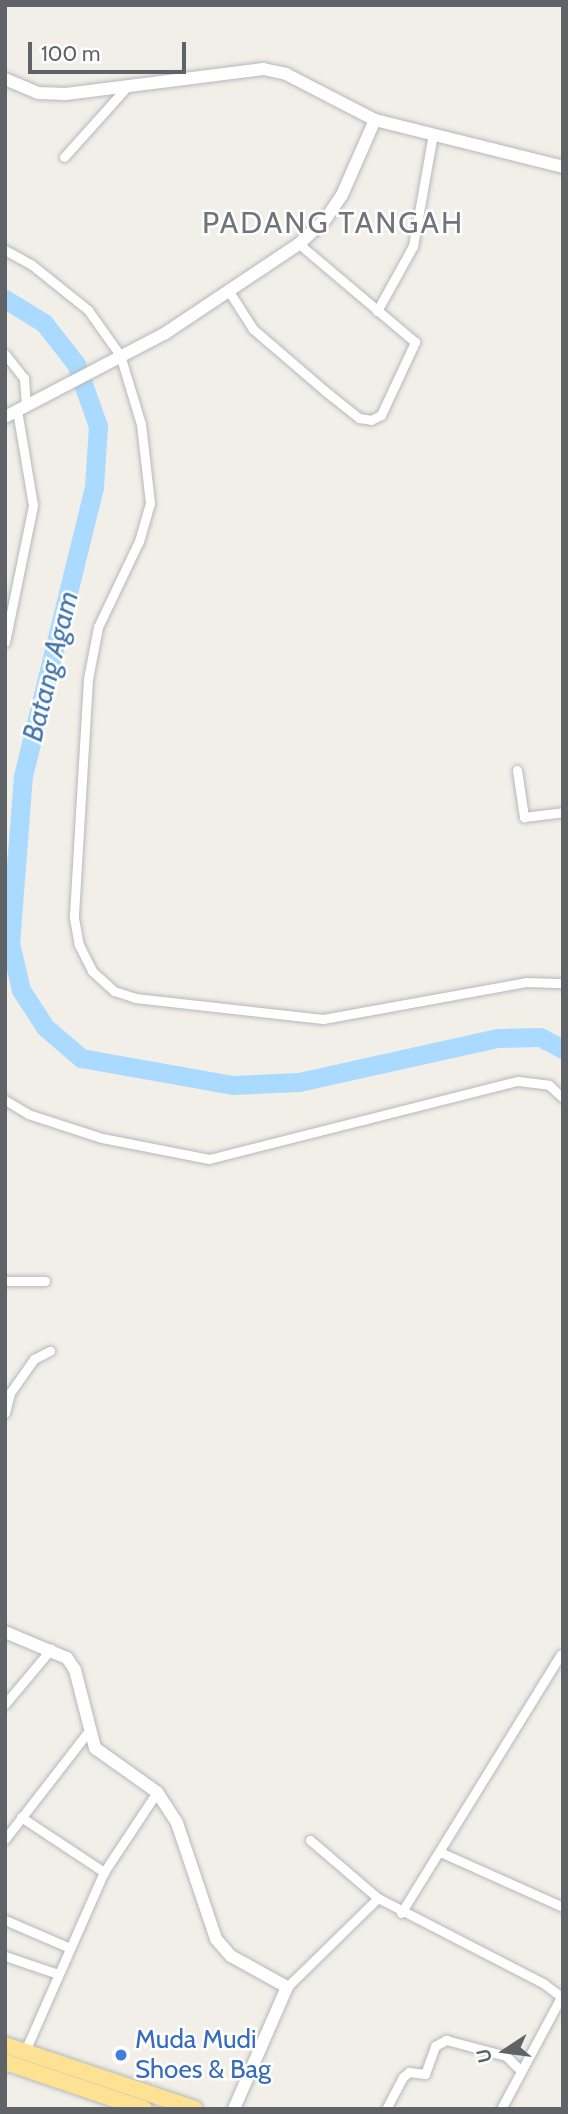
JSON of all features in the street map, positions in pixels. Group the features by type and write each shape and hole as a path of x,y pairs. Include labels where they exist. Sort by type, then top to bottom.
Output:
{"highway":[{"path":"5,2045 195,2109"},
{"path":"5,2062 144,2109"}],"street":[{"path":"5,79 38,93 125,89 262,69 286,74 375,121 563,166"},
{"path":"64,157 125,89"},
{"path":"22,407 230,293 299,244 326,220 342,195 375,121"},
{"path":"377,311 414,246 433,134"},
{"path":"230,293 253,329 365,419 381,415 415,347 412,338 299,244"},
{"path":"5,250 32,265 88,310 120,355 141,424 150,503 139,541 97,627 88,679 74,918 79,944 92,971 114,991 135,998 323,1019 526,982 563,984"},
{"path":"5,354 24,378 22,407 33,505 5,642"},
{"path":"517,770 524,817 563,812"},
{"path":"5,1100 28,1114 102,1138 209,1159 518,1082 549,1086 563,1098"},
{"path":"5,1281 45,1281"},
{"path":"5,1413 8,1390 34,1359 50,1352"},
{"path":"5,1632 68,1658 75,1670 88,1732 96,1748 157,1792 184,1837 216,1939 231,1955 287,1987"},
{"path":"5,1704 51,1649"},
{"path":"401,1913 561,1654"},
{"path":"5,1839 88,1732"},
{"path":"24,2051 104,1872 157,1792"},
{"path":"21,1817 104,1872"},
{"path":"310,1840 378,1898 401,1913 562,1998 500,2109"},
{"path":"440,1853 563,1908"},
{"path":"234,2109 287,1987 378,1898"},
{"path":"5,1920 70,1948"},
{"path":"5,1956 58,1974"},
{"path":"386,2109 403,2077 409,2072 425,2074 435,2046 446,2040 506,2056 520,2070"}],"waterway":[{"name":"Batang Agam","path":"5,299 44,323 76,364 98,426 94,487 23,775 10,943 21,990 45,1027 81,1058 233,1085 299,1082 497,1038 540,1037 563,1049"}],"place":[{"name":"Muda Mudi Shoes & Bag","path":"121,2055"}],"district":[{"name":"PADANG TANGAH","path":"333,223"}]}
